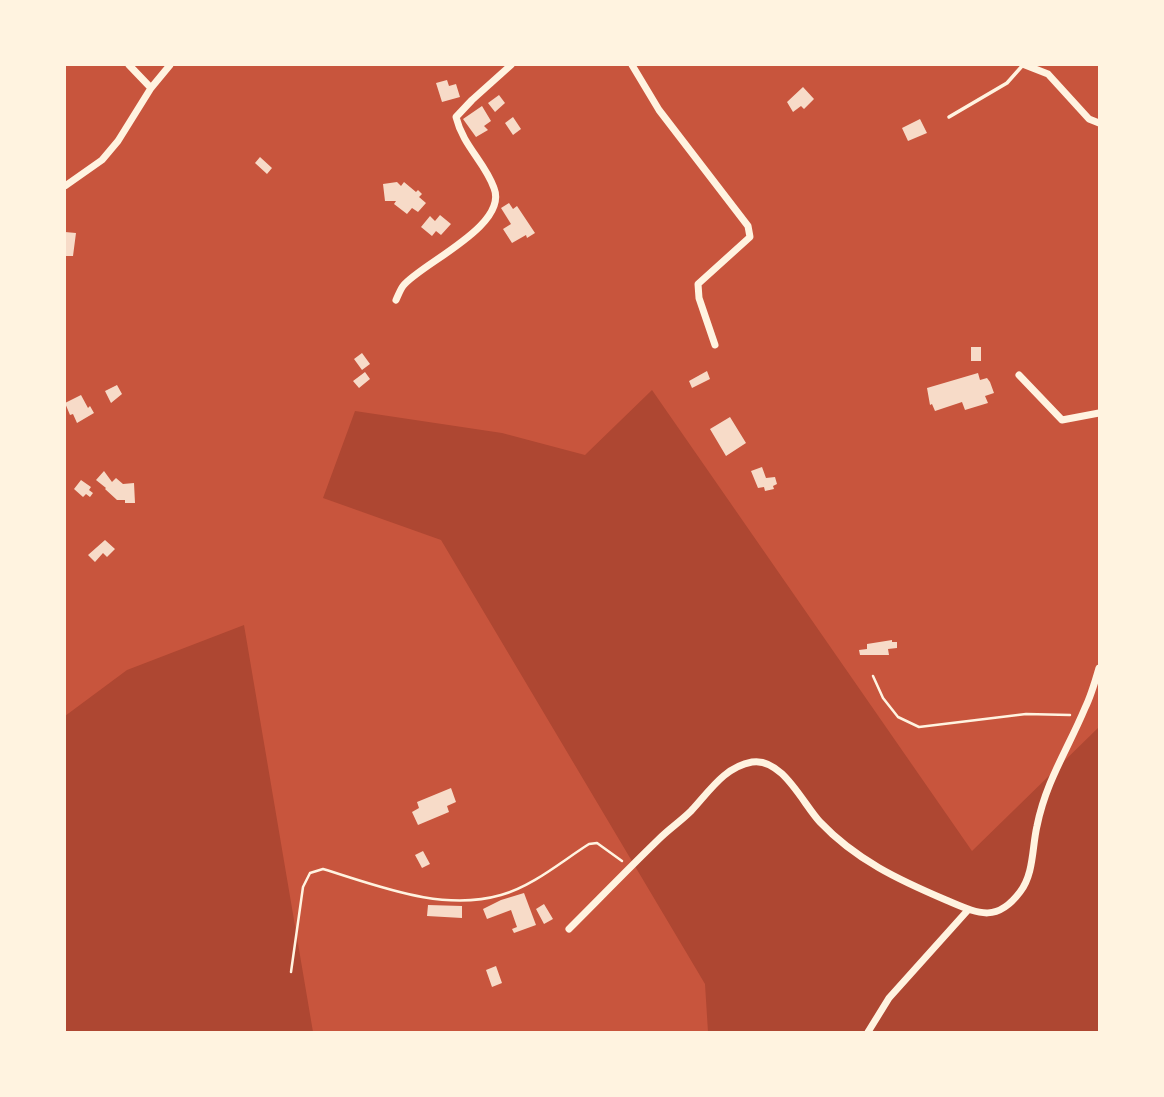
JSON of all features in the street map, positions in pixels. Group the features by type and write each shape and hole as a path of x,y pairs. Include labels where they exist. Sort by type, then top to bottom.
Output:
{"street":[{"path":"129,65 151,88"},
{"path":"65,186 102,160 170,65"},
{"path":"396,300 403,285 467,237 485,220 495,204 495,188 460,134 456,117 511,65"},
{"path":"632,65 659,110 748,226 750,237 698,284 699,298 715,345"},
{"path":"1024,65 1048,74 1089,119 1099,123"},
{"path":"1018,375 1062,420 1099,413"},
{"path":"569,929 691,810 716,782 735,768 753,762 771,765 792,784 820,822 862,860 897,880 968,910 989,915 1001,911 1022,890 1026,881 1046,791 1080,718 1099,668"},
{"path":"868,1032 889,998 968,910"}],"lane":[{"path":"949,117 1007,83 1024,65"}],"path":[{"path":"873,676 883,698 898,717 919,727 1026,715 1066,713 1080,718"},
{"path":"291,972 303,887 310,873 323,869 410,895 441,900 501,895 527,884 589,844 597,843 631,867"}],"shaded area":[{"path":"652,390 972,851 1099,727 1099,1032 708,1032 705,984 441,540 323,498 355,411 502,433 585,455"},
{"path":"244,625 313,1032 65,1032 65,716 127,670"}],"building":[{"path":"447,80 449,86 456,84 460,97 442,102 436,83"},
{"path":"803,87 814,99 804,109 801,106 793,112 787,102"},
{"path":"499,95 505,103 495,112 488,103"},
{"path":"482,106 491,121 484,126 488,130 476,137 463,119"},
{"path":"513,117 521,129 513,135 505,123"},
{"path":"920,119 927,133 908,141 902,128"},
{"path":"260,157 272,168 267,174 255,163"},
{"path":"397,182 401,186 404,182 422,194 419,197 426,203 418,212 412,208 407,214 394,204 396,201 385,201 383,184"},
{"path":"509,203 513,209 517,206 535,233 512,243 503,229 511,224 501,208"},
{"path":"440,215 451,224 441,235 436,231 432,236 421,227 430,216 435,221"},
{"path":"65,232 76,233 73,256 65,256"},
{"path":"971,347 981,347 981,361 971,361"},
{"path":"362,353 370,364 362,370 354,359"},
{"path":"707,371 710,379 692,388 689,381"},
{"path":"365,372 370,379 359,388 353,381"},
{"path":"978,373 980,380 987,378 994,393 985,396 988,403 965,410 962,402 935,411 932,404 930,405 927,388"},
{"path":"117,385 122,394 111,403 105,391"},
{"path":"81,395 94,413 77,423 65,403"},
{"path":"730,417 746,443 726,456 710,429"},
{"path":"762,467 766,478 775,477 777,484 773,486 774,489 765,491 764,487 758,488 751,471"},
{"path":"104,471 112,482 116,478 123,484 134,483 135,503 117,500 96,480"},
{"path":"81,480 91,487 89,490 93,493 90,497 86,494 83,497 74,489"},
{"path":"105,540 115,549 107,557 103,553 95,562 88,555"},
{"path":"892,640 897,642 897,648 888,649 889,655 860,655 859,650 867,649 867,644"},
{"path":"451,788 456,802 447,806 449,812 418,825 412,812 419,808 417,802"},
{"path":"423,851 430,864 422,868 415,855"},
{"path":"524,893 536,925 514,933 512,929 517,927 511,910 487,919 483,909"},
{"path":"544,904 553,919 544,924 536,909"},
{"path":"428,905 462,906 462,918 427,916"},
{"path":"496,966 502,983 492,987 486,970"}]}
